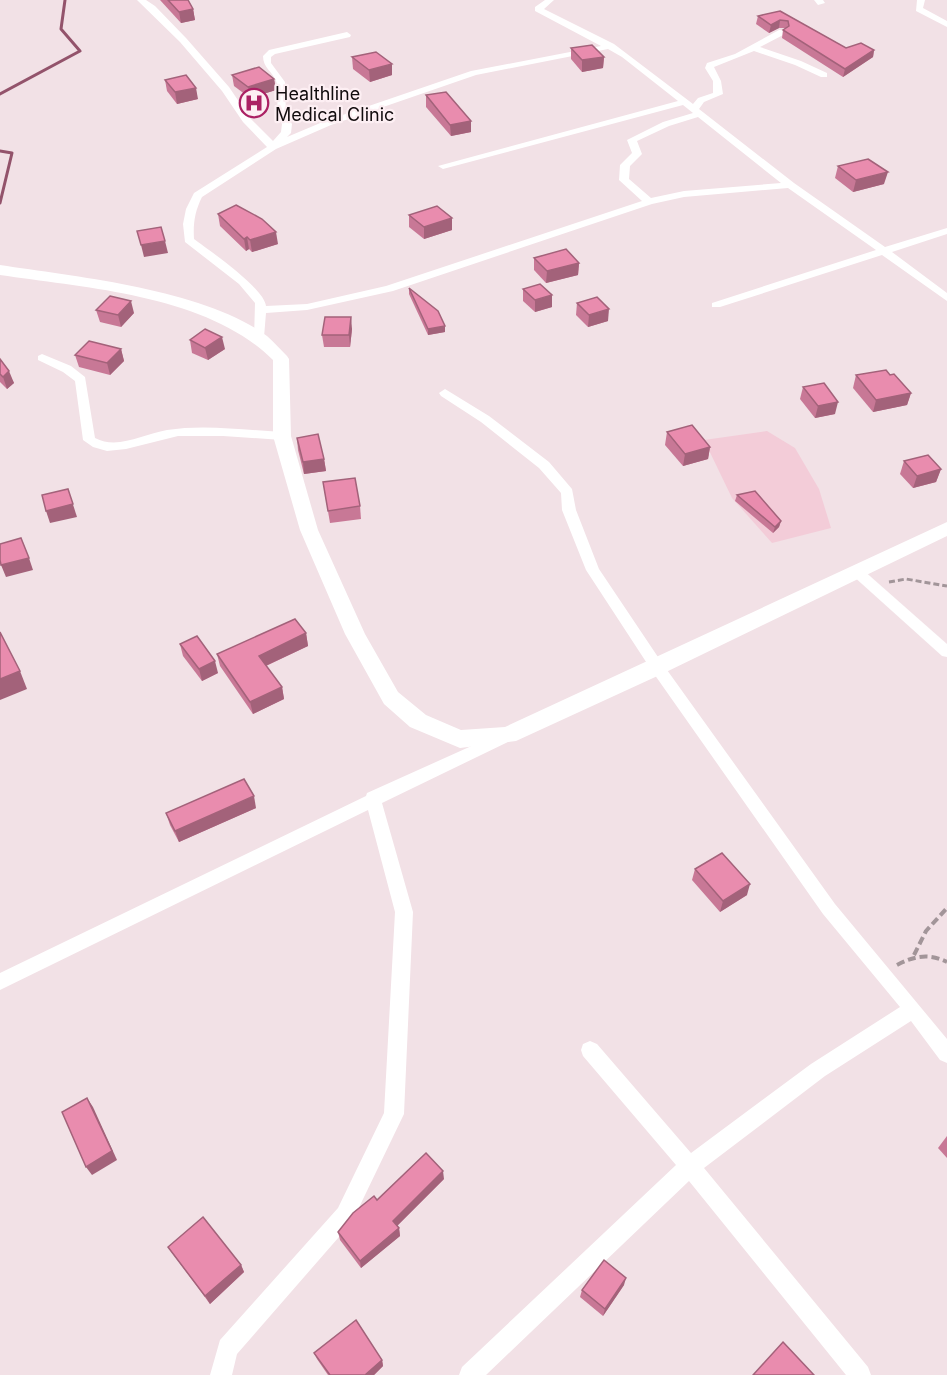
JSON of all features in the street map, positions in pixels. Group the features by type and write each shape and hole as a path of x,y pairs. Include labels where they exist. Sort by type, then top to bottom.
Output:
{"main road":[{"path":"0,270 118,289 192,306 258,337 281,359 282,436 309,530 355,634 391,698 418,721 460,739 508,735 657,668 947,528"}],"street":[{"path":"141,0 183,40 226,89 246,120 273,147"},
{"path":"549,0 538,9 625,55 790,185 814,200 947,298"},
{"path":"921,0 920,9 947,24"},
{"path":"697,112 701,100 718,94 717,81 709,68 710,65 753,48 782,32"},
{"path":"273,147 286,133 286,124 280,115 281,82 267,63 267,56 272,52 347,35"},
{"path":"258,337 261,303 243,282 189,240 188,224 191,209 198,195 273,147 328,123 474,73 611,46"},
{"path":"753,48 798,63 824,75"},
{"path":"443,166 684,102"},
{"path":"649,202 624,180 626,165 637,154 632,140 697,112"},
{"path":"261,310 307,307 388,290 554,232 649,202 684,194 790,185"},
{"path":"716,305 947,231"},
{"path":"42,358 67,369 81,380 88,440 98,447 115,447 166,434 224,433 282,436"},
{"path":"445,393 485,419 544,465 567,492 569,510 593,570 657,668 829,909 913,1008 947,1054"},
{"path":"857,572 947,652"},
{"path":"0,982 114,929 373,798 508,735"},
{"path":"221,1375 228,1348 345,1215 394,1114 404,912 373,798"},
{"path":"470,1375 690,1166 818,1070 913,1008"},
{"path":"590,1050 690,1166 860,1375"}],"path":[{"path":"878,590 891,580 906,579 947,586"},
{"path":"883,974 914,956 926,931 947,908"},
{"path":"914,956 941,958 947,962"}],"shaded area":[{"path":"767,431 795,448 819,489 831,528 772,543 732,498 704,440"}],"building":[{"path":"168,0 188,0 193,9 179,12"},
{"path":"780,11 846,48 861,43 874,50 845,69 783,30 789,26 788,21 780,20 771,25 758,16"},
{"path":"592,45 604,57 582,60 571,48"},
{"path":"376,52 392,64 369,70 352,57"},
{"path":"259,67 274,79 248,87 232,75"},
{"path":"186,75 196,88 175,92 165,80"},
{"path":"446,92 471,121 450,125 426,95"},
{"path":"868,159 888,172 856,180 838,166"},
{"path":"236,205 262,219 276,232 250,240 247,237 244,239 218,214"},
{"path":"437,206 452,218 424,227 409,215"},
{"path":"161,227 165,241 141,245 137,231"},
{"path":"566,249 579,263 547,271 534,258"},
{"path":"540,284 552,295 535,300 523,289"},
{"path":"409,288 438,311 445,326 428,329"},
{"path":"110,296 131,301 118,315 96,310"},
{"path":"597,297 609,309 589,315 577,303"},
{"path":"325,317 351,317 349,335 322,335"},
{"path":"205,329 222,337 205,348 190,340"},
{"path":"89,341 121,349 107,363 75,355"},
{"path":"0,359 9,371 3,377 0,374"},
{"path":"886,370 890,375 894,374 911,393 876,400 856,375"},
{"path":"824,383 838,402 818,406 803,387"},
{"path":"692,425 710,447 685,454 667,432"},
{"path":"318,434 324,459 303,462 297,438"},
{"path":"928,455 941,469 917,476 904,461"},
{"path":"355,478 360,506 328,511 323,482"},
{"path":"68,489 73,504 46,511 42,495"},
{"path":"755,491 781,521 775,527 737,495"},
{"path":"21,538 29,558 1,565 0,544"},
{"path":"295,619 306,633 259,656 282,687 250,702 217,654"},
{"path":"0,632 20,671 0,679"},
{"path":"197,636 215,661 199,669 180,644"},
{"path":"244,779 254,796 175,831 166,813"},
{"path":"722,853 750,884 723,901 695,869"},
{"path":"87,1098 112,1151 86,1167 62,1112"},
{"path":"426,1153 443,1171 393,1221 399,1228 360,1261 338,1232 353,1213 374,1196 377,1200"},
{"path":"203,1217 241,1265 205,1296 168,1247"},
{"path":"604,1260 626,1278 605,1309 582,1290"},
{"path":"356,1320 382,1360 365,1375 330,1375 314,1353"},
{"path":"783,1342 814,1375 753,1375"}],"waterway":[{"path":"0,94 80,51 61,29 65,0"},
{"path":"0,151 12,153 0,203"}],"place":[{"name":"Healthline Medical Clinic","path":"254,103"}]}
